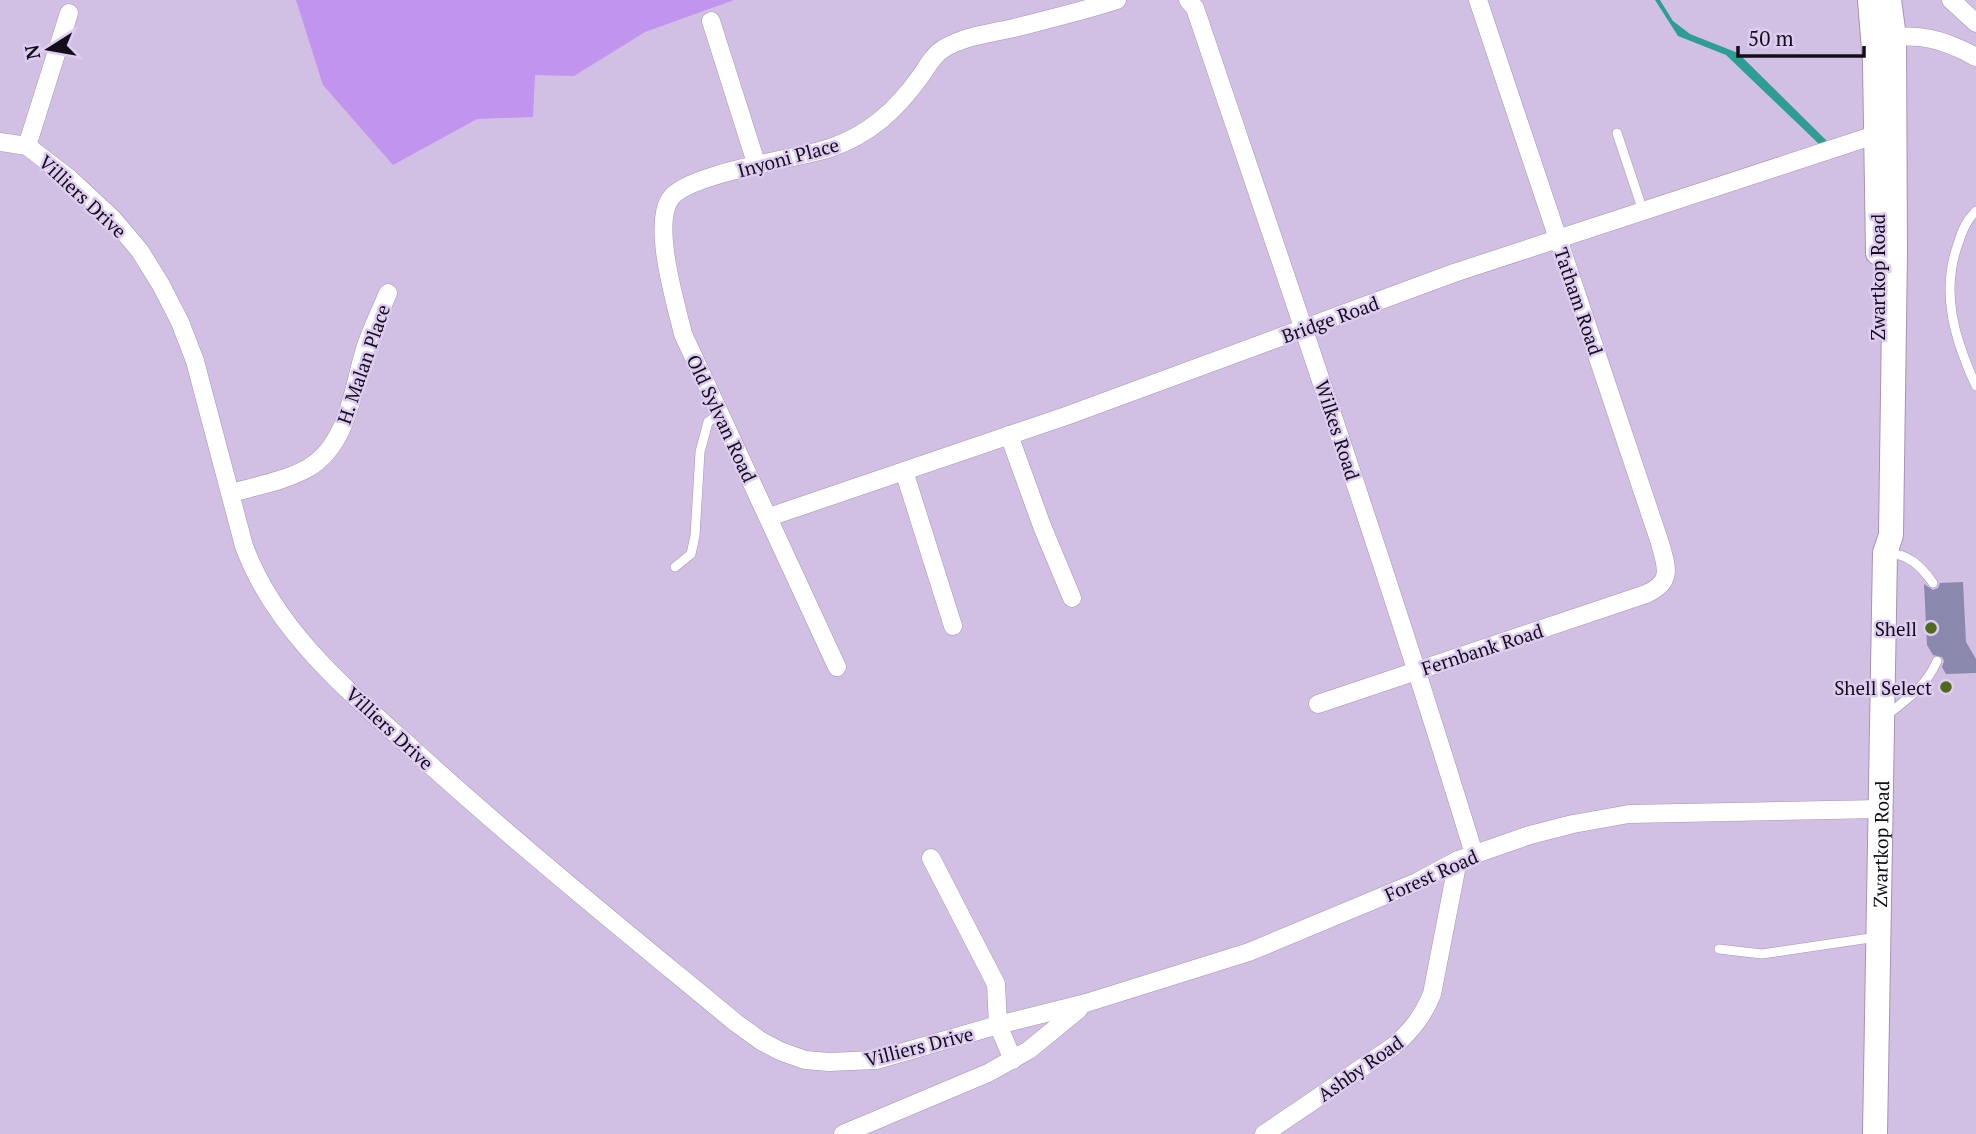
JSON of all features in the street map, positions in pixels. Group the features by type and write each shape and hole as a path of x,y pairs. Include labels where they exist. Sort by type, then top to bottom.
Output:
{"street":[{"name":"Inyoni Place","path":"708,178 829,148 870,130 898,103 943,49 970,38 1117,0"},
{"name":"Tatham Road","path":"1478,0 1666,564 1663,584 1646,594"},
{"name":"Zwartkop Road","path":"1870,0 1884,39"},
{"name":"Zwartkop Road","path":"1875,1134 1885,553 1891,536 1884,39 1889,0"},
{"path":"1951,0 1976,23"},
{"name":"Wilkes Road","path":"1191,4 1418,670 1466,857"},
{"path":"27,146 69,13"},
{"path":"711,21 757,166"},
{"path":"1884,39 1921,36 1936,38 1976,57"},
{"name":"Bridge Road","path":"769,517 1009,436 1558,238 1885,132"},
{"name":"Villiers Drive","path":"0,142 27,146 70,179 113,219 140,251 180,322 195,361 244,546 267,596 322,665 446,779 551,870 761,1041 805,1060 855,1062 904,1053 998,1025"},
{"name":"Old Sylvan Road","path":"708,178 688,185 669,200 665,214 664,243 669,278 683,334 836,667"},
{"name":"H. Malan Place","path":"231,493 284,478 309,467 323,455 336,438 349,411 366,346 388,293"},
{"path":"1009,436 1072,598"},
{"path":"904,471 953,626"},
{"name":"Fernbank Road","path":"1318,704 1646,594"},
{"name":"Forest Road","path":"998,1025 1086,1003 1249,952 1417,882 1466,857 1563,827 1629,814 1880,809"},
{"name":"Ashby Road","path":"1264,1134 1394,1046 1419,1021 1432,994 1466,857"},
{"path":"931,858 996,984 998,1025 1013,1060"},
{"path":"843,1134 966,1084 1013,1060 1086,1003"}],"lane":[{"path":"1617,134 1643,211"},
{"path":"1976,211 1965,223 1948,277 1948,290 1958,340 1976,386"},
{"path":"674,567 691,554 695,536 700,452 708,422 719,414"},
{"path":"1885,553 1907,557 1916,563 1933,583"},
{"path":"1882,718 1917,692 1929,678 1937,661"},
{"path":"1719,949 1762,954 1879,937"}],"shaded area":[{"path":"296,0 734,0 645,32 574,76 535,75 533,117 477,119 393,165 323,85"},
{"path":"1655,0 1660,0 1673,21 1690,34 1738,53 1827,141 1819,144 1726,55 1678,36"}],"building":[{"path":"1963,582 1966,642 1976,659 1976,673 1946,674 1942,667 1942,657 1933,655 1927,645 1924,584 1933,590 1938,588 1940,583"}],"place":[{"name":"Shell","path":"1931,628"},
{"name":"Shell Select","path":"1946,687"}]}
